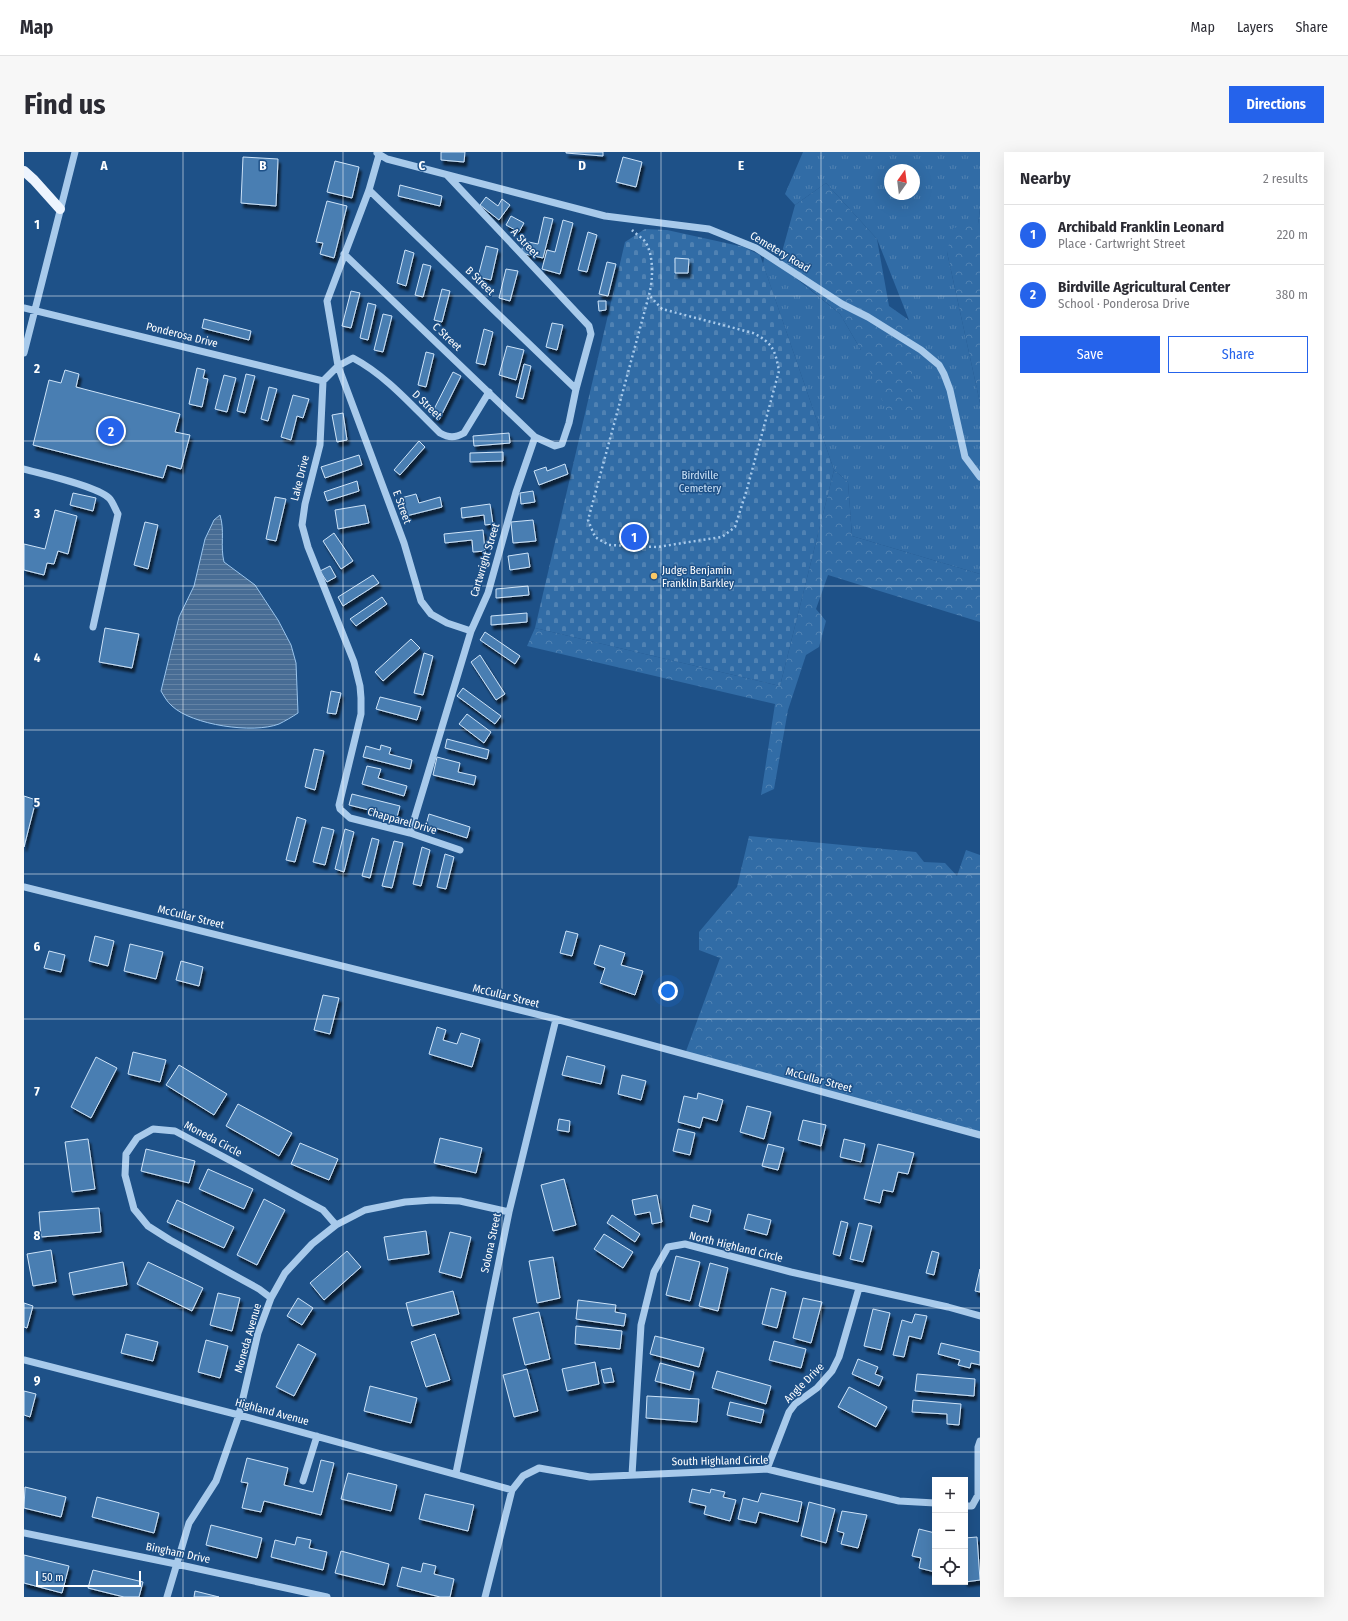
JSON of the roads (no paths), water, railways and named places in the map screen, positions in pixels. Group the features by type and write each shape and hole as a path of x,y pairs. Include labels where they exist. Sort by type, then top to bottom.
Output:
{"main road":[{"path":"24,171 39,184 60,209"}],"street":[{"path":"24,353 75,152"},
{"path":"323,381 338,366 327,301 368,190 377,153"},
{"name":"Cemetery Road","path":"377,153 387,159 605,216 709,229 756,248 842,304 868,317 932,358 939,365 944,374 965,457 980,477"},
{"name":"A Street","path":"446,174 589,326 591,334 576,389"},
{"name":"B Street","path":"368,190 576,389"},
{"name":"C Street","path":"344,254 535,437"},
{"name":"Ponderosa Drive","path":"24,308 323,381"},
{"name":"D Street","path":"338,366 354,358 368,366 440,433 447,437 457,437 464,433 489,392"},
{"name":"E Street","path":"338,366 404,544 421,601 431,614 447,623 471,631"},
{"name":"Lake Drive","path":"323,381 320,445 305,504 302,525 308,547 354,662 360,686 361,714 339,805 340,809"},
{"path":"535,437 555,446 562,444 569,423 576,389"},
{"name":"Cartwright Street","path":"410,833 471,631 488,594 516,492 535,437"},
{"path":"24,469 97,491 109,498 118,514 93,627"},
{"name":"Chapparel Drive","path":"340,809 350,818 410,833 460,850"},
{"name":"McCullar Street","path":"24,887 556,1019 980,1135"},
{"name":"Solona Street","path":"456,1473 509,1212 556,1019"},
{"name":"Moneda Circle","path":"271,1298 259,1289 170,1240 148,1226 134,1209 125,1175 126,1154 137,1138 153,1129 175,1131 323,1210 336,1225"},
{"name":"Moneda Avenue","path":"167,1597 189,1523 216,1481 239,1415 258,1333 271,1298 285,1273 312,1244 336,1225 365,1210 405,1202 433,1200 460,1201 509,1212"},
{"name":"North Highland Circle","path":"632,1475 641,1325 654,1272 668,1247 685,1244 791,1272 948,1307 980,1316"},
{"name":"Angle Drive","path":"767,1469 789,1412 795,1404 816,1388 832,1371 839,1357 859,1288"},
{"name":"Highland Avenue","path":"24,1360 239,1415 456,1473 512,1490"},
{"path":"303,1481 317,1436"},
{"path":"968,1506 972,1506 978,1495 978,1447 980,1440"},
{"name":"South Highland Circle","path":"512,1490 523,1476 539,1468 590,1477 767,1469 899,1501 932,1504"},
{"path":"485,1597 512,1490"},
{"name":"Bingham Drive","path":"24,1533 327,1597"}],"place":[{"name":"Birdville Agricultural Center","path":"111,431"},
{"name":"Archibald Franklin Leonard","path":"634,537"},
{"name":"Judge Benjamin Franklin Barkley","path":"654,576"}],"park label":[{"name":"Birdville Cemetery","path":"700,481"}]}
